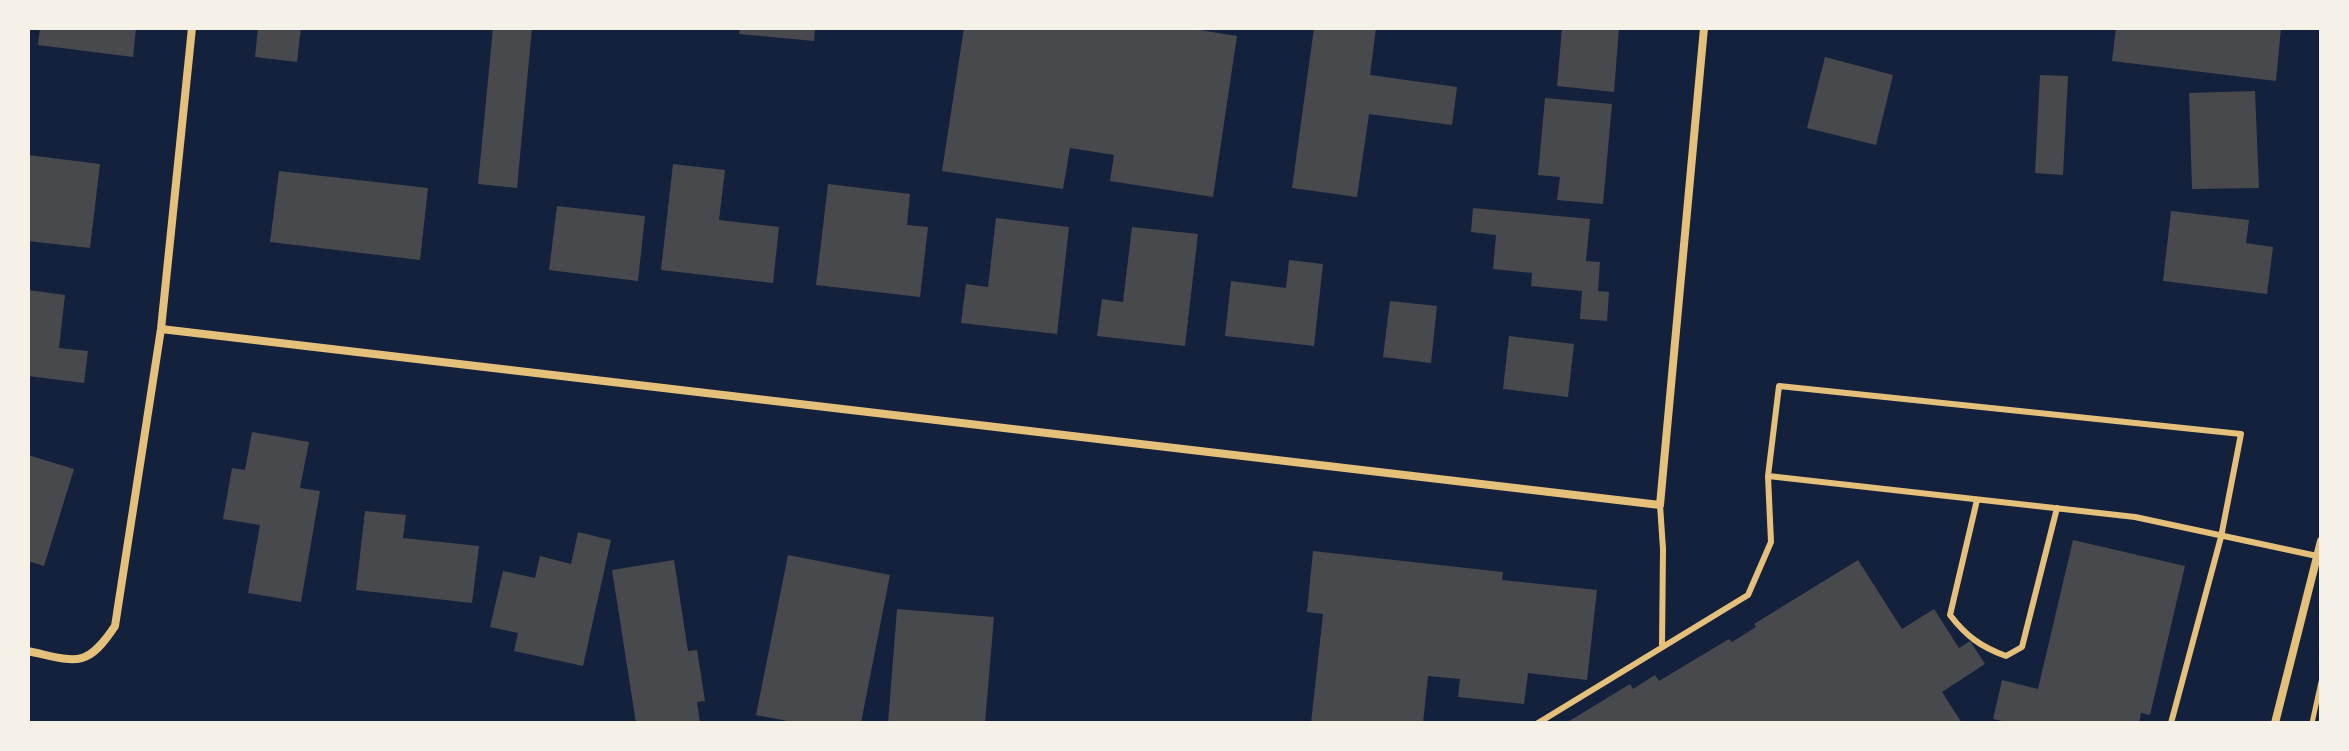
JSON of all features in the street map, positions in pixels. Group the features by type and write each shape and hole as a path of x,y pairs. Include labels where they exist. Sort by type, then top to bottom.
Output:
{"street":[{"path":"28,651 74,661 99,651 115,626 161,329 192,28"},
{"path":"161,329 1660,505 1704,28"},
{"path":"2275,723 2321,541"}],"lane":[{"path":"1538,723 1748,595 1771,542 1768,476 1779,386 2241,434 2221,537 2171,723"},
{"path":"1768,476 2135,517 2317,556"},
{"path":"1977,500 1950,615 1966,635 1987,649 2006,656 2022,647 2057,508"},
{"path":"1660,505 1662,645"}],"path":[{"path":"2312,723 2321,682"}],"building":[{"path":"40,28 136,28 133,57 38,45"},
{"path":"258,28 301,28 297,62 255,57"},
{"path":"493,28 532,28 517,188 478,184"},
{"path":"740,28 815,28 814,41 739,34"},
{"path":"964,28 1187,28 1237,36 1213,197 1110,181 1114,155 1070,148 1063,189 942,171"},
{"path":"1314,28 1376,28 1370,75 1457,87 1452,125 1369,114 1357,197 1292,188"},
{"path":"1562,28 1619,28 1614,92 1557,86"},
{"path":"2116,28 2281,28 2276,81 2112,61"},
{"path":"1825,57 1893,75 1876,145 1807,128"},
{"path":"2040,75 2068,76 2063,175 2035,173"},
{"path":"2255,91 2259,188 2192,189 2189,93"},
{"path":"1545,98 1612,104 1603,204 1557,200 1560,177 1538,175"},
{"path":"28,155 100,164 90,248 28,241"},
{"path":"673,164 725,170 719,220 779,227 773,283 661,270"},
{"path":"279,171 428,188 420,260 270,242"},
{"path":"828,184 910,194 907,225 928,227 920,297 816,285"},
{"path":"557,206 645,216 638,281 549,270"},
{"path":"1473,208 1590,219 1586,261 1600,262 1598,291 1609,292 1607,321 1580,319 1582,291 1531,286 1532,273 1493,269 1496,235 1471,232"},
{"path":"2171,211 2249,220 2246,243 2273,247 2267,294 2163,281"},
{"path":"996,218 1069,227 1057,334 961,323 966,284 988,287"},
{"path":"1132,227 1198,234 1185,346 1097,336 1102,299 1123,302"},
{"path":"1289,260 1323,264 1314,346 1225,336 1231,281 1286,288"},
{"path":"28,290 65,295 59,348 88,351 84,383 28,376"},
{"path":"1390,301 1437,306 1431,363 1383,357"},
{"path":"1509,336 1574,344 1568,397 1503,389"},
{"path":"252,432 309,442 300,488 320,491 301,602 248,593 260,525 223,519 232,468 245,470"},
{"path":"28,455 74,469 44,566 28,561"},
{"path":"365,511 406,515 403,538 479,546 472,603 356,590"},
{"path":"578,532 611,540 583,666 514,651 518,633 490,627 503,571 535,578 540,556 571,564"},
{"path":"2073,540 2185,566 2150,715 2141,713 2139,723 2011,723 1993,719 2002,680 2038,689"},
{"path":"1313,551 1503,572 1502,580 1597,590 1587,680 1528,673 1524,704 1458,697 1460,679 1428,676 1423,723 1311,723 1323,614 1307,612"},
{"path":"788,555 890,575 861,723 798,723 756,715"},
{"path":"674,560 688,651 697,650 705,701 697,702 700,723 636,723 612,570"},
{"path":"1858,560 1902,629 1934,609 1959,648 1970,641 1985,664 1942,692 1962,723 1566,723 1630,684 1633,689 1655,675 1659,681 1729,639 1732,642 1756,627 1754,624"},
{"path":"897,609 994,617 985,723 888,723"}]}
